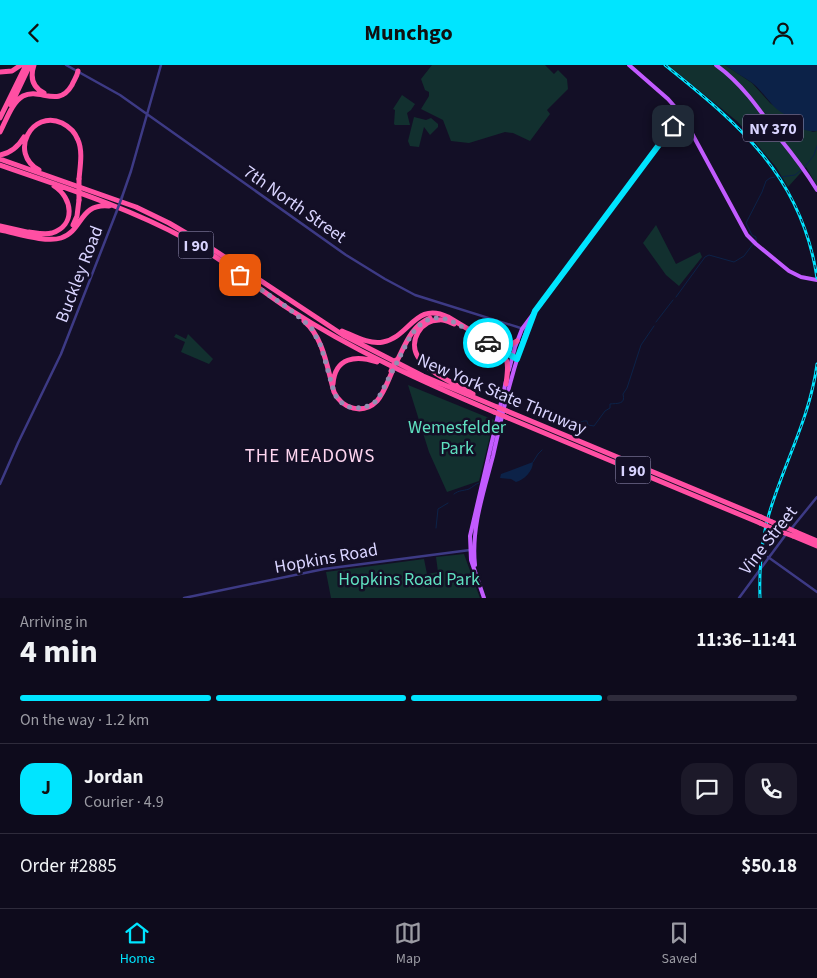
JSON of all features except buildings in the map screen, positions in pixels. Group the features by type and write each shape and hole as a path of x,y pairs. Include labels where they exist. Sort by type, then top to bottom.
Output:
{"highway":[{"path":"0,73 12,71 21,65"},
{"path":"0,118 26,65"},
{"path":"32,65 34,85 42,92 50,95 65,89 74,73 78,71"},
{"path":"0,130 32,65"},
{"path":"0,130 20,98 30,94 49,97 62,95 68,90 78,71"},
{"path":"0,155 9,153 14,149 34,124 43,120 58,119 74,129 81,141 80,179"},
{"path":"52,177 32,166 25,155 24,147 26,137 32,129 39,123 49,121 61,123 69,127 77,138 80,151 80,214 74,227"},
{"name":"New York State Thruway","path":"0,159 136,207 169,223 208,246 343,335 397,363 490,404 496,409"},
{"name":"New York State Thruway","path":"0,165 156,223 199,247 288,308 391,370 437,389 496,409 784,530 817,541"},
{"path":"26,231 44,234 53,233 62,227 68,217 69,206 64,194 56,187 38,178"},
{"path":"0,225 50,237 63,234 75,220 80,200"},
{"path":"0,230 52,240 65,236 83,215 97,207 110,206 129,212"},
{"path":"288,308 306,322 316,333 334,392 338,400 344,405 361,409 373,404 379,397 391,370"},
{"path":"313,316 357,337 380,343 394,339 416,318 426,313 443,314 515,358"},
{"path":"397,361 409,335 422,320 443,316 452,320"},
{"path":"391,370 365,359 355,358 347,360 335,374 334,390 340,401 346,405 355,407 366,406 373,402 378,397 412,333 424,321 434,317 443,318 485,340 504,347 511,346 519,338"},
{"path":"461,327 444,320 429,322 418,332 414,344 415,351 427,367 490,404"},
{"path":"485,340 507,359 506,383"},
{"name":"New York State Thruway","path":"794,534 817,546"}],"main road":[{"path":"629,65 668,99 682,115 740,223 755,243 796,276 817,280"},
{"name":"NY 370","path":"716,65 746,93 817,190"},
{"path":"472,550 478,519 481,484 506,383 532,315 682,115"},
{"path":"484,598 476,573 471,529 508,395 519,338 525,330"}],"street":[{"name":"7th North Street","path":"66,65 115,92 346,255 385,279 427,299 525,330"},
{"name":"Buckley Road","path":"0,484 61,354 116,213 161,65"},
{"path":"514,326 517,329 519,338"},
{"name":"Vine Street","path":"739,598 768,557 817,497"},
{"name":"Hopkins Road","path":"184,598 324,569 472,550"},
{"path":"768,557 817,592"}],"green space":[{"path":"432,65 545,65 554,74 558,70 567,79 568,89 547,110 550,114 530,141 513,133 505,132 469,143 451,141 443,120 421,109 429,96 429,92 425,90 421,79"},
{"path":"668,65 725,65 752,83 770,103 789,116 793,123 813,132 817,131 817,186 806,167 788,187 776,167 738,122"},
{"path":"402,95 415,104 407,113 410,125 394,124 395,110 393,109"},
{"path":"414,117 426,120 431,118 438,124 438,127 430,135 424,127 419,147 410,146 408,141"},
{"path":"656,225 676,264 700,252 702,257 679,286 666,275 643,243"},
{"path":"176,334 186,339 188,334 213,359 209,364 181,352 185,342 174,337"},
{"name":"Wemesfelder Park","path":"408,385 494,420 479,481 447,492 429,452"},
{"name":"Hopkins Road Park","path":"464,554 480,598 331,598 326,572 424,559 427,574 438,572 436,557"}],"water":[{"path":"725,65 817,65 817,131 804,130 797,126 789,116 773,106 756,86"},
{"path":"533,462 530,472 519,481 500,478 501,474"}],"waterway":[{"path":"804,168 814,155 817,146"},
{"path":"781,177 795,175 801,170"},
{"path":"756,241 756,237 752,235 746,223 766,181 775,177"},
{"path":"676,297 705,257 709,255 734,262 744,256 753,244"},
{"path":"656,322 673,300"},
{"path":"573,430 583,421 587,421 588,425 594,426 605,411 610,408 610,404 622,402 623,394 627,388 641,345 654,326"},
{"path":"533,462 542,450"},
{"path":"454,494 479,483"},
{"path":"436,528 438,509 448,503"}],"railway":[{"path":"665,65 718,109 764,156 782,182 797,211 809,242 817,278"},
{"path":"760,598 761,556 766,524 803,422 814,384 817,364"}],"way so far":[{"path":"240,275 288,308 306,322 316,333 335,396 348,407 356,409 369,407 377,401 416,327 429,318 448,319 488,343"}],"district":[{"name":"THE MEADOWS","path":"310,455"}],"route":[{"path":"488,343 517,359 532,315 673,126"}]}
